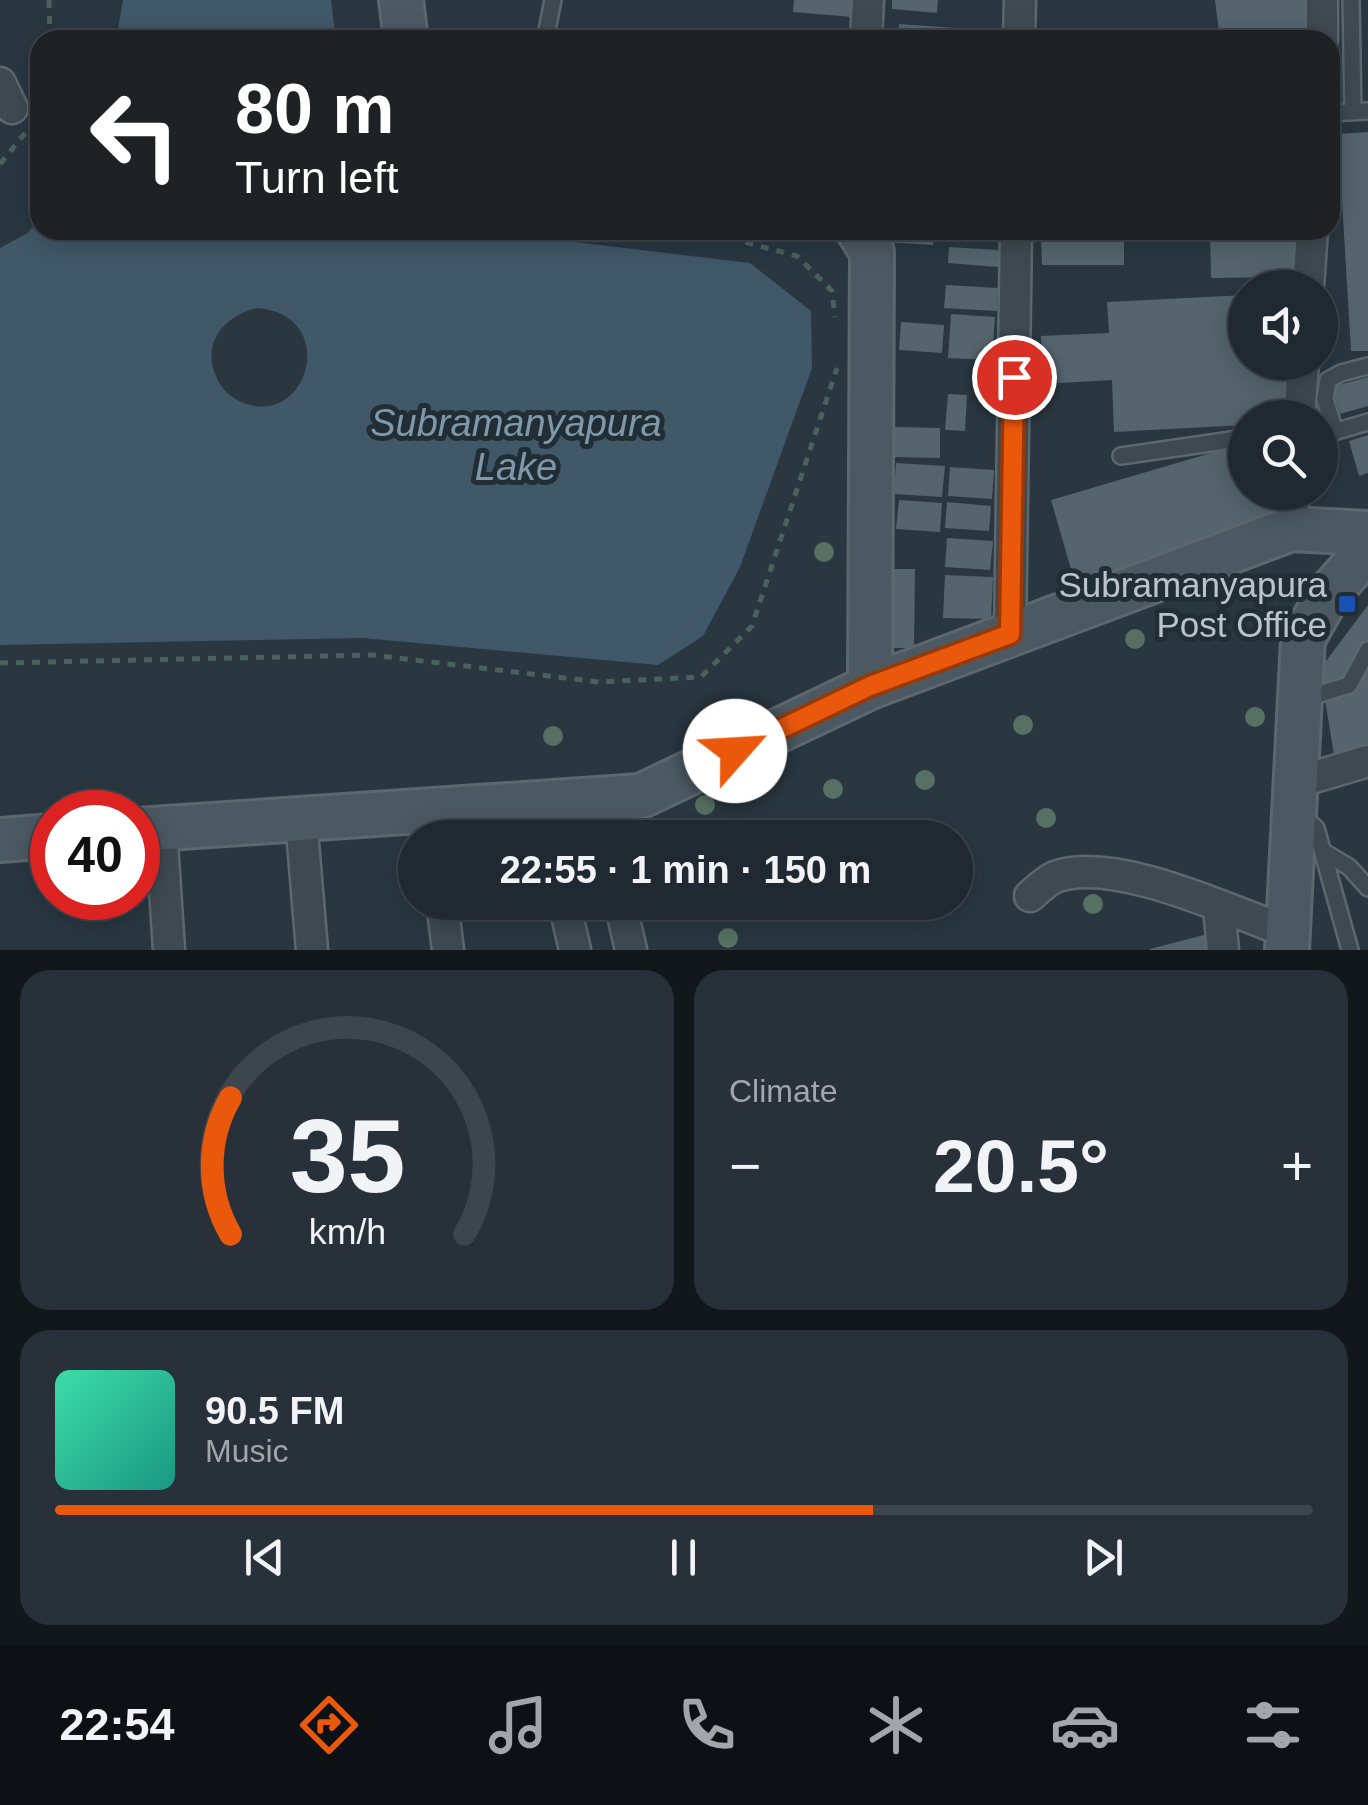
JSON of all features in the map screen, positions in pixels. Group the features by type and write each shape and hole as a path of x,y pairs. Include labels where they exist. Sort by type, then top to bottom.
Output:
{"street":[{"path":"401,0 405,30"},
{"path":"866,30 868,0"},
{"path":"1019,30 1020,0"},
{"path":"1322,0 1322,30"},
{"path":"864,240 872,252 870,686"},
{"path":"1010,634 1016,240"},
{"path":"1309,270 1311,240"},
{"path":"546,820 601,818 870,686 1010,634 1292,510 1368,534"},
{"path":"1030,896 1052,878 1087,871 1128,876 1219,906 1288,941 1303,639 1329,593 1368,550"},
{"path":"1294,801 1368,761"},
{"path":"160,828 300,819 398,823"},
{"path":"300,819 312,950"},
{"path":"0,840 30,838"},
{"path":"160,896 169,950"},
{"path":"1219,906 1223,950"},
{"path":"444,920 448,950"},
{"path":"568,920 575,950"},
{"path":"624,920 631,950"}],"lane":[{"path":"547,30 553,0"},
{"path":"1351,0 1360,111"},
{"path":"1325,400 1328,380 1368,366"},
{"path":"1338,431 1368,422"},
{"path":"1121,456 1228,440"},
{"path":"1300,700 1349,685 1368,650"},
{"path":"1294,801 1316,828 1350,950"},
{"path":"1324,852 1348,867 1368,888"}],"path":[{"path":"49,0 50,30"},
{"path":"0,164 14,106"},
{"path":"737,240 797,256 832,291 836,324"},
{"path":"0,663 372,655 598,682 701,677 752,626 840,358"}],"water":[{"path":"123,0 331,0 335,30 118,30"},
{"name":"Subramanyapura Lake","path":"30,230 30,240 558,240 750,263 811,311 812,368 740,567 703,636 658,665 363,638 0,645 0,248","holes":["257,308 283,315 299,329 307,348 306,368 298,386 285,400 266,406 244,403 224,389 212,364 212,352 226,324"]}],"building":[{"path":"794,0 853,0 852,17 793,12"},
{"path":"892,0 938,0 937,13 892,9"},
{"path":"1215,0 1305,0 1308,30 1219,30"},
{"path":"899,24 986,30 899,30"},
{"path":"1368,132 1368,351 1351,351 1340,134"},
{"path":"885,240 933,240 933,245"},
{"path":"1041,240 1124,240 1124,265 1042,265"},
{"path":"1210,240 1300,240 1301,270 1228,270 1228,278 1211,278"},
{"path":"949,247 999,250 998,267 948,263"},
{"path":"946,285 998,288 997,311 944,308"},
{"path":"1228,296 1228,380 1288,380 1289,400 1228,400 1228,426 1114,432 1112,380 1043,384 1041,336 1109,333 1107,302"},
{"path":"951,314 995,317 992,360 948,358"},
{"path":"901,322 944,325 942,353 899,350"},
{"path":"1368,377 1368,406 1340,414 1332,387"},
{"path":"948,394 967,395 965,431 945,430"},
{"path":"895,427 940,428 940,458 895,457"},
{"path":"1368,435 1368,473 1359,476 1349,441"},
{"path":"1228,448 1228,510 1270,510 1274,525 1075,583 1051,500"},
{"path":"896,463 945,466 942,497 894,494"},
{"path":"950,467 994,470 992,499 948,496"},
{"path":"899,500 942,503 940,532 896,529"},
{"path":"947,502 991,506 989,531 945,528"},
{"path":"947,538 993,541 990,570 945,567"},
{"path":"890,569 915,569 914,648 889,648"},
{"path":"945,575 993,577 991,619 943,618"},
{"path":"1368,605 1368,752 1335,761 1320,669"},
{"path":"1227,929 1233,950 1150,950 1150,949"}],"place":[{"name":"Subramanyapura Post Office","path":"1347,604"}],"route":[{"path":"735,751 870,686 1010,634 1014,377"}]}
